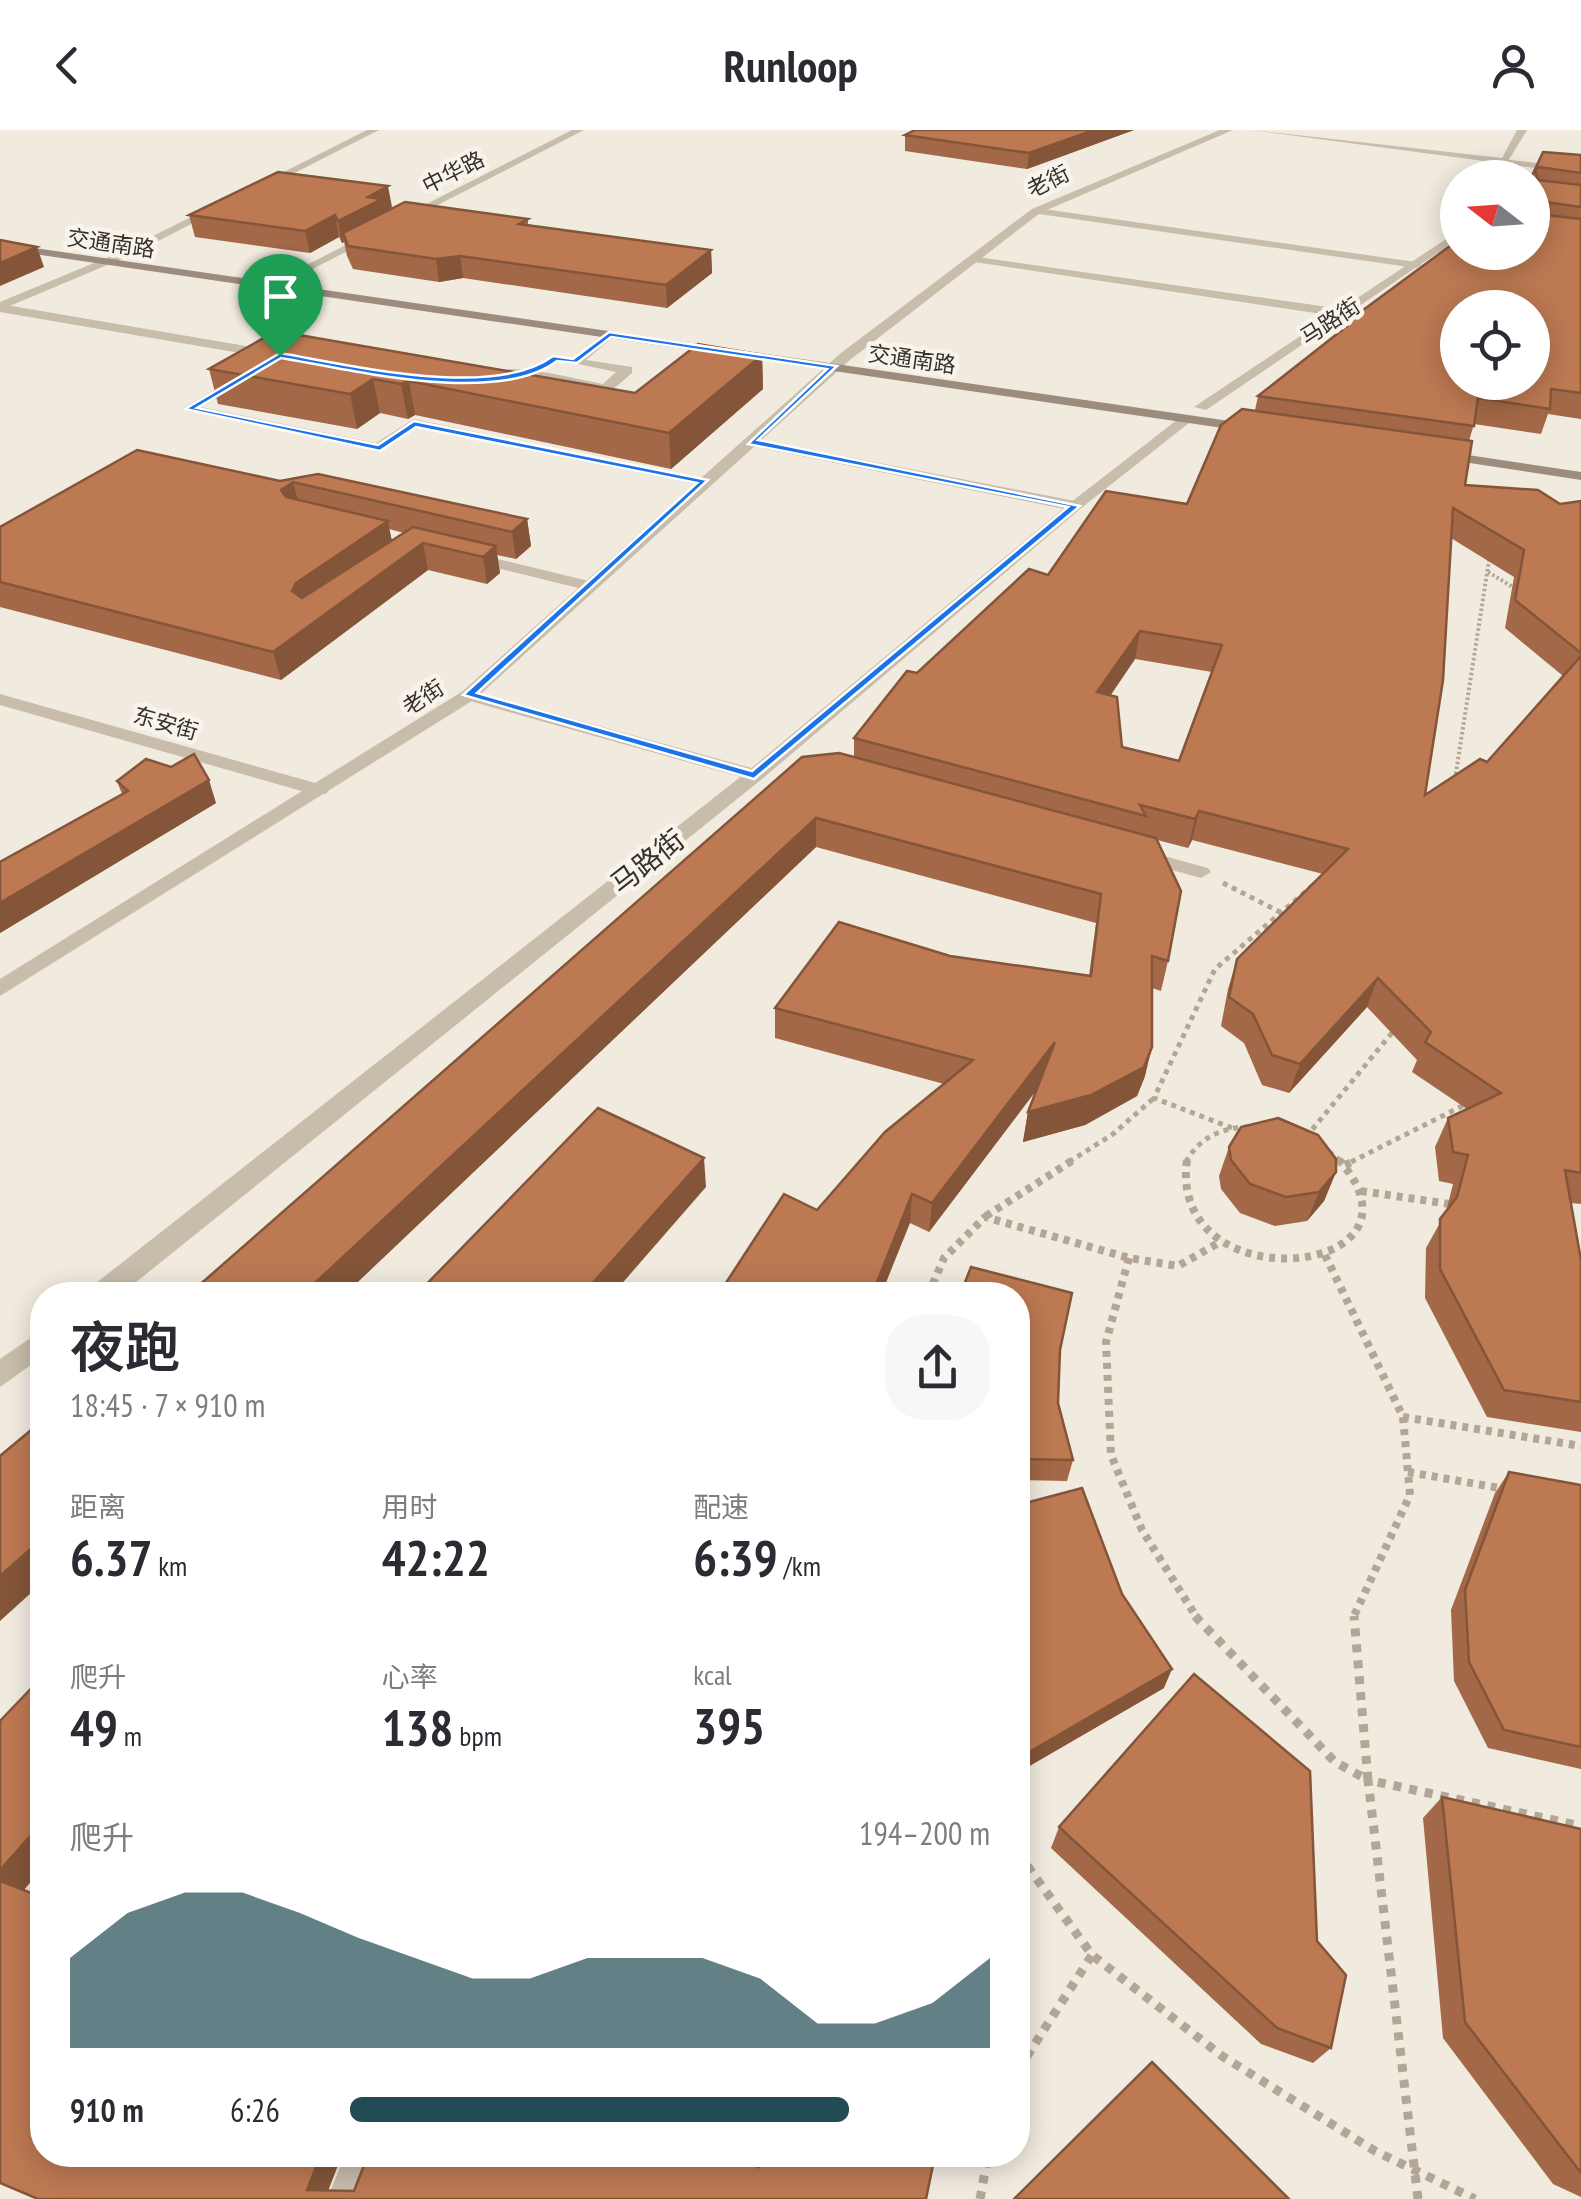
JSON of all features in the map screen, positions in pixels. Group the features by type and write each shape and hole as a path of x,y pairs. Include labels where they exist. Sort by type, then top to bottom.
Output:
{"main road":[{"name":"交通南路","path":"0,234 1278,425"},
{"name":"交通南路","path":"0,246 609,334 840,362"},
{"path":"1429,440 1581,462"},
{"path":"1410,451 1581,476"}],"street":[{"path":"250,192 374,130"},
{"name":"中华路","path":"291,276 579,130"},
{"name":"老街","path":"0,989 469,695 587,585 840,362 1036,211 1228,130"},
{"path":"1256,130 1490,160"},
{"path":"1507,160 1522,130"},
{"path":"1550,167 1581,171"},
{"path":"0,307 127,253 232,200"},
{"path":"1036,211 1416,264"},
{"name":"马路街","path":"117,1282 754,775 788,758 1076,506 1194,413 1440,247"},
{"path":"972,259 1342,314"},
{"path":"0,307 298,359"},
{"path":"574,362 609,334"},
{"path":"280,356 189,409 380,448 414,424 704,482"},
{"path":"473,376 534,374 606,388 627,370 556,358 534,374"},
{"path":"751,442 1076,506"},
{"path":"450,553 587,585"},
{"path":"469,695 754,775"},
{"name":"东安街","path":"0,699 319,790"},
{"path":"1124,850 1201,872"},
{"path":"0,1375 30,1351"},
{"path":"346,2199 361,2167"}],"path":[{"path":"1454,787 1490,552"},
{"path":"1488,572 1519,590"},
{"path":"1201,872 1280,912"},
{"path":"934,1282 944,1258 986,1217 1113,1134 1154,1098 1216,969 1323,876"},
{"path":"1306,1138 1399,1024"},
{"path":"1154,1098 1232,1128"},
{"path":"1344,1165 1478,1098"},
{"path":"1268,1127 1306,1138 1344,1165 1360,1191 1363,1211 1357,1229 1344,1244 1325,1255 1274,1260 1222,1241 1200,1224 1180,1184 1183,1164 1193,1148 1210,1135 1232,1128 1268,1127"},
{"path":"1360,1191 1466,1206"},
{"path":"986,1217 1129,1258 1178,1266 1222,1241"},
{"path":"1325,1255 1402,1417 1408,1472 1410,1494 1353,1618 1368,1780 1418,2199"},
{"path":"1129,1258 1106,1342 1111,1454 1142,1530 1203,1628 1335,1762 1368,1780 1581,1826"},
{"path":"1402,1417 1581,1446"},
{"path":"1408,1472 1524,1492"},
{"path":"1030,1869 1092,1955 1222,2056 1375,2151 1475,2199"},
{"path":"1030,2051 1092,1955"},
{"path":"980,2199 986,2167"}],"building":[{"path":"915,130 1094,130 1029,153 905,135"},
{"path":"1543,152 1581,155 1581,173 1550,169 1550,160 1539,160"},
{"path":"278,172 388,186 368,197 382,199 338,221 335,215 305,231 189,215"},
{"path":"1550,181 1581,185 1581,207 1550,203"},
{"path":"405,202 528,219 519,224 711,250 666,285 460,256 436,259 348,246 343,233"},
{"path":"1550,215 1581,219 1581,393 1551,389 1550,409 1491,400 1550,400 1550,290 1440,290 1440,400 1478,400 1474,426 1258,396 1351,323 1347,322 1440,253 1440,270 1550,270"},
{"path":"0,240 37,247 0,263"},
{"path":"276,331 635,393 698,344 762,355 669,433 409,381 401,384 373,379 350,394 209,369"},
{"path":"1242,409 1472,441 1465,485 1538,490 1560,504 1581,501 1581,653 1515,600 1524,550 1453,508 1443,680 1425,795 1480,759 1487,762 1581,656 1581,1173 1565,1170 1581,1260 1581,1402 1504,1390 1440,1269 1440,1219 1457,1197 1468,1155 1453,1152 1448,1118 1501,1093 1425,1042 1431,1032 1378,978 1300,1064 1272,1055 1253,1014 1229,997 1237,959 1348,849 1199,811 1195,819 1140,805 1146,816 854,738 907,671 917,673 1029,569 1048,575 1106,491 1187,504 1221,425","holes":["1140,631 1222,645 1179,761 1122,747 1117,697 1097,692"]},
{"path":"137,450 280,481 318,474 527,519 512,532 293,482 281,490 286,497 388,521 296,583 292,591 302,598 413,527 496,546 483,557 423,543 273,652 0,582 0,527"},
{"path":"839,753 1156,838 1181,891 1168,961 1152,956 1152,1047 1144,1067 1091,1095 1028,1112 1055,1042 932,1203 912,1194 877,1282 726,1282 784,1194 817,1210 885,1132 973,1060 775,1008 839,922 950,956 1091,976 1101,894 816,818 316,1282 203,1282 802,757"},
{"path":"194,754 209,780 0,903 0,862 128,791 117,781 146,759 171,767"},
{"path":"598,1108 704,1158 594,1282 429,1282"},
{"path":"1278,1118 1318,1135 1336,1159 1336,1172 1319,1192 1286,1197 1250,1184 1231,1160 1229,1147 1241,1127"},
{"path":"971,1267 1029,1282 965,1282"},
{"path":"1030,1282 1072,1293 1060,1350 1058,1403 1073,1460 1030,1459"},
{"path":"30,1431 30,1550 0,1576 0,1456"},
{"path":"1509,1472 1581,1485 1581,1747 1504,1730 1469,1662 1465,1590"},
{"path":"1082,1488 1122,1594 1172,1669 1030,1752 1030,1502"},
{"path":"1194,1674 1310,1771 1317,1941 1346,1975 1331,2048 1277,2028 1059,1827"},
{"path":"30,1690 30,1836 0,1870 0,1721"},
{"path":"1442,1797 1581,1829 1581,2173 1465,2022"},
{"path":"0,1881 30,1892 30,2167 316,2167 307,2190 354,2191 363,2167 933,2167 926,2199 38,2199 0,2183"},
{"path":"1152,2062 1289,2199 1014,2199"}],"route":[{"path":"609,334 834,368 751,442 1076,506 754,775 469,695 704,482 414,424 380,448 189,409 280,356 424,380 506,372 534,374 556,358 574,362 609,334"}]}
